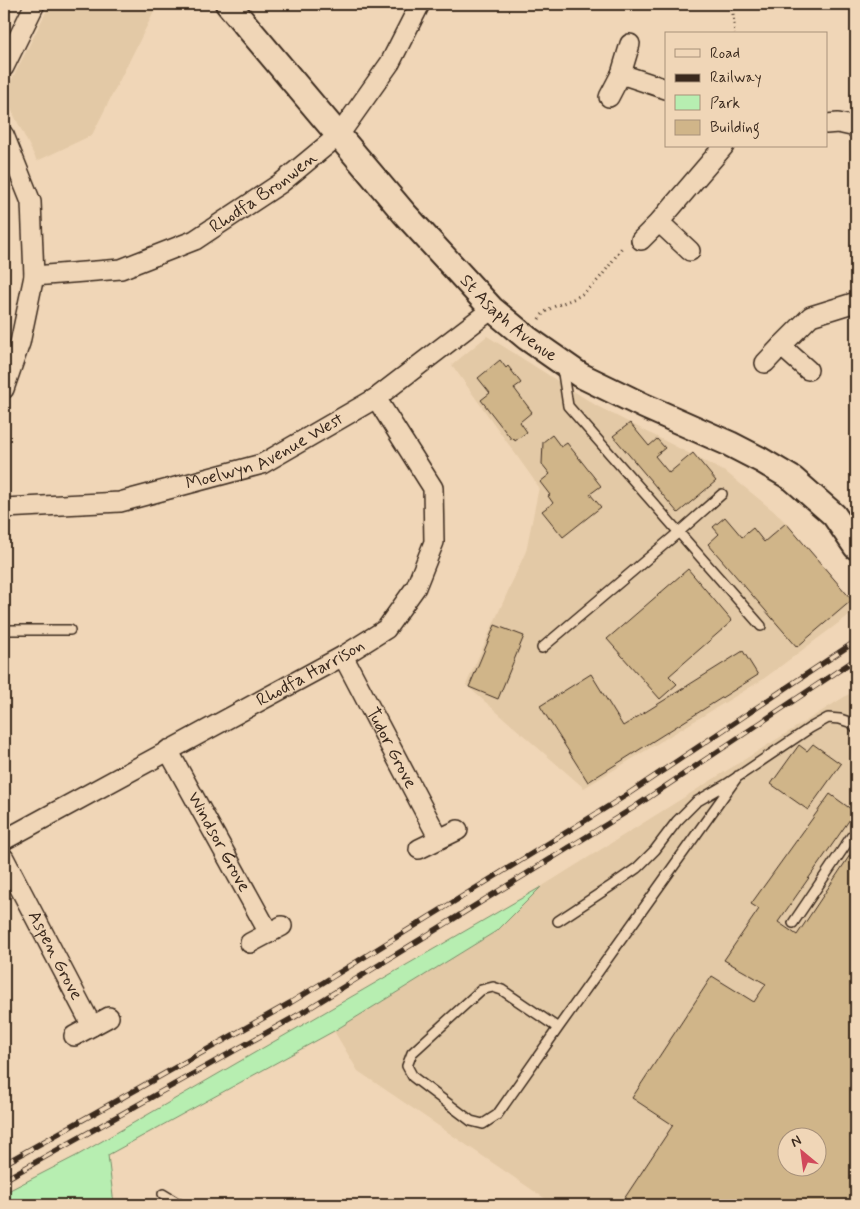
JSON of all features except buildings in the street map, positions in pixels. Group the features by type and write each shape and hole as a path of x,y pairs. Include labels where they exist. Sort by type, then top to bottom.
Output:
{"street":[{"path":"4,67 35,4"},
{"name":"St Asaph Avenue","path":"228,4 404,213 492,309 527,338 580,375 730,444 762,460 793,479 834,515 856,547"},
{"name":"Rhodfa Bronwen","path":"34,276 121,269 195,240 281,183 339,135 390,63 420,4"},
{"path":"609,97 621,74 630,44"},
{"path":"621,74 665,90"},
{"path":"828,124 838,123 856,127"},
{"path":"4,135 31,202 34,276 20,343 4,389"},
{"path":"641,240 659,222 722,148"},
{"path":"659,222 690,250"},
{"path":"765,363 811,316 856,302"},
{"name":"Moelwyn Avenue West","path":"4,508 120,502 262,464 376,398 492,309"},
{"path":"781,346 808,370"},
{"name":"Rhodfa Harrison","path":"4,840 343,656 386,629 416,587 434,542 433,488 376,398"},
{"name":"Tudor Grove","path":"343,656 439,839"},
{"name":"Windsor Grove","path":"168,750 275,930 250,943"},
{"path":"419,850 458,830"},
{"name":"Aspen Grove","path":"4,858 92,1026"},
{"path":"74,1036 109,1018"}],"lane":[{"path":"561,362 568,406 761,626"},
{"path":"542,648 722,494"},
{"path":"4,630 70,630"},
{"path":"558,921 637,868 696,802 810,728 828,718 840,719 852,724 856,728"},
{"path":"558,1028 502,990 493,987 481,990 412,1053 407,1066 413,1077 471,1121 483,1124 497,1115 738,776"},
{"path":"793,923 856,832"},
{"path":"164,1194 181,1205"}],"path":[{"path":"732,4 735,32"},
{"path":"527,338 543,313 554,306 579,296 595,284 624,245 641,240"}],"shaded area":[{"path":"50,4 158,4 92,135 37,161 4,95"},
{"path":"487,336 597,406 727,473 786,523 856,606 856,610 762,680 584,788 466,685 526,551 539,487 452,365"},
{"path":"849,694 856,702 856,1205 548,1205 550,1202 358,1071 334,1031 498,930 541,887"}],"green space":[{"path":"541,887 498,930 334,1031 108,1155 114,1205 4,1205 4,1193 78,1155"}],"railway":[{"path":"4,1164 290,1003 625,796 856,641"},
{"path":"4,1180 298,1015 633,808 856,659"}]}
